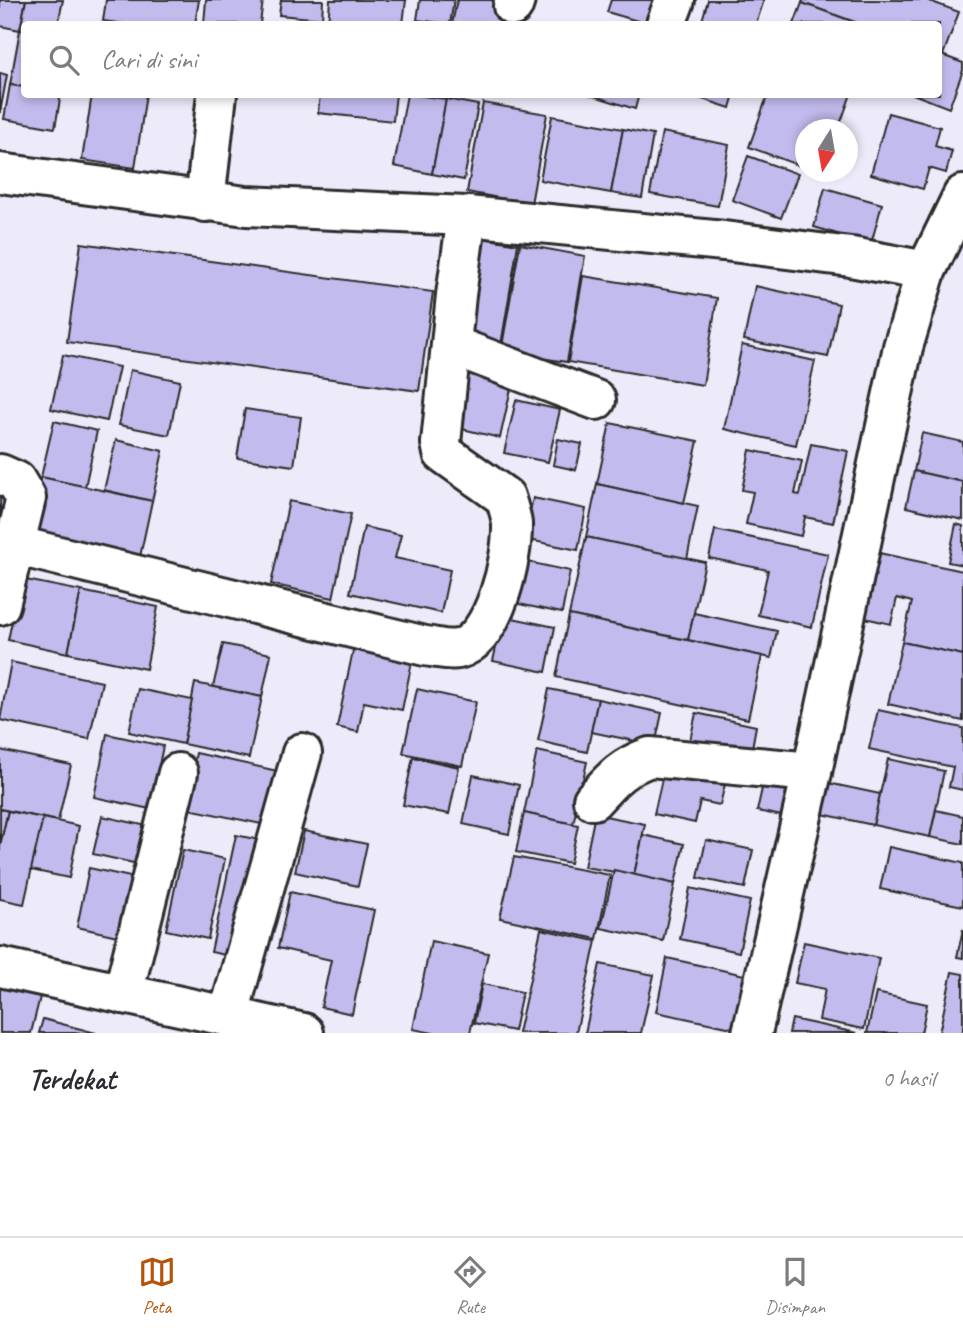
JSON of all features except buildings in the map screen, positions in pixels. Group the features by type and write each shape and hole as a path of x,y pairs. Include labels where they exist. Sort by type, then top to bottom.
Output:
{"street":[{"path":"667,21 675,0"},
{"path":"205,202 217,98"},
{"path":"0,173 246,206 467,216 724,241 850,257 926,271"},
{"path":"752,1033 812,772 903,346 926,271 963,195"},
{"path":"14,545 425,646 458,649 480,635 499,598 510,548 512,522 506,497 443,453 441,443 467,216"},
{"path":"451,345 596,400"},
{"path":"0,474 16,481 26,498 0,605"},
{"path":"208,1021 302,753"},
{"path":"593,800 618,772 630,764 650,757 812,772"},
{"path":"124,994 178,773"},
{"path":"0,967 124,994 208,1021 304,1033"}]}
